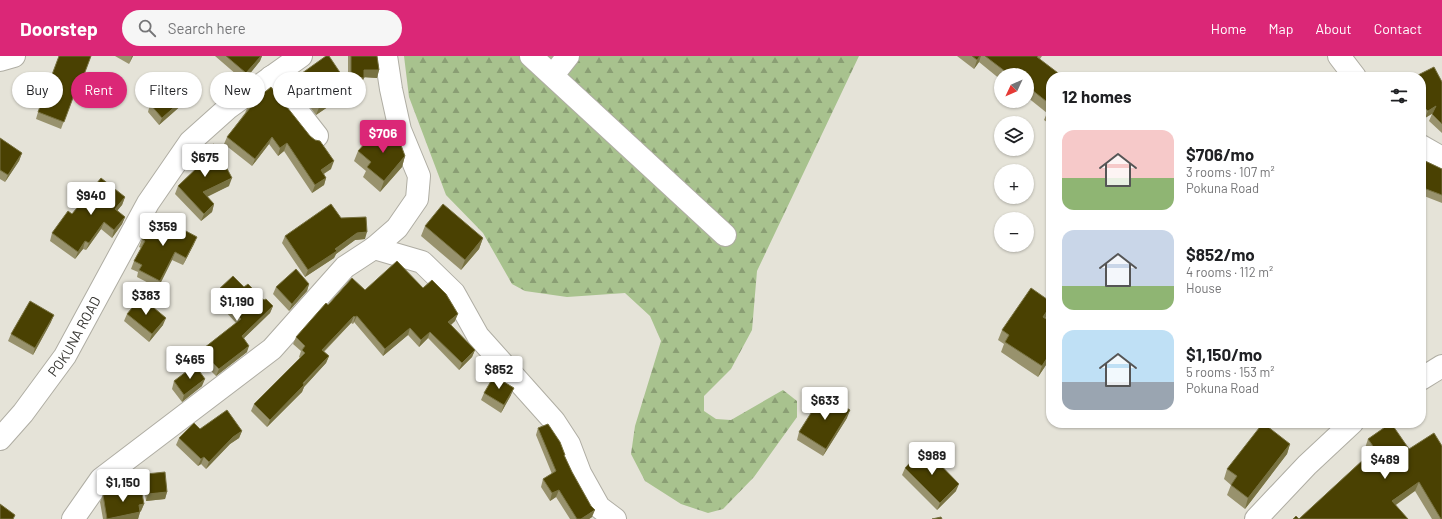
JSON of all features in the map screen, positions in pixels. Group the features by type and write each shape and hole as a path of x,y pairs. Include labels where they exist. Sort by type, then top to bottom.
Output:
{"street":[{"path":"0,60 14,56"},
{"name":"POKUNA ROAD","path":"0,440 23,413 66,356 148,203 190,142 228,108 301,56"},
{"path":"73,519 101,479 272,350 345,267 374,248 397,228 417,200 419,176 400,130 391,89 386,56"},
{"path":"532,56 725,235"},
{"path":"552,75 568,56"},
{"path":"1339,56 1351,72"},
{"path":"271,77 317,136"},
{"path":"1426,149 1442,158"},
{"path":"374,248 422,262 454,293 478,336 554,421 569,444 580,473 599,507 615,519"},
{"path":"1426,376 1442,366"},
{"path":"1256,519 1307,464 1347,428"}],"green space":[{"path":"404,56 859,56 757,271 752,330 731,369 704,396 704,411 716,419 731,420 783,390 797,401 797,417 754,477 723,509 708,513 681,504 645,481 631,454 635,426 661,341 650,316 625,293 567,297 525,291 512,284 483,233 446,195 409,97"}],"building":[{"path":"59,56 91,56 85,72 71,72 71,103 64,122 38,112 40,108 63,108 63,72 53,72"},
{"path":"226,56 261,56 247,72 245,72"},
{"path":"326,56 329,56 340,72 304,72"},
{"path":"351,56 377,56 379,70 351,72"},
{"path":"972,56 980,56 977,60"},
{"path":"985,56 1038,56 1037,57 1057,72 1046,72 1046,101 1034,92 1034,68 1001,68"},
{"path":"1434,67 1442,82 1442,124 1432,114 1436,106 1428,111 1426,109 1426,72 1424,72"},
{"path":"271,87 273,90 273,108 288,108 310,136 315,140 320,141 334,161 321,170 326,178 315,185 287,143 280,148 272,137 255,159 227,137 250,108 265,108 265,92"},
{"path":"153,108 173,108 162,118"},
{"path":"389,130 398,137 405,156 384,181 367,167 371,162 358,151 376,131 383,137"},
{"path":"0,138 22,153 8,175 0,170"},
{"path":"214,144 232,178 203,192 214,204 204,214 178,186 200,165 195,154"},
{"path":"1426,161 1442,169 1442,195 1426,189"},
{"path":"101,178 125,197 115,209 125,217 114,230 104,222 89,243 85,241 78,252 52,233 68,211 72,214"},
{"path":"331,204 341,218 366,217 367,232 357,233 335,249 337,251 308,270 285,236"},
{"path":"443,204 483,238 465,260 425,226"},
{"path":"158,216 197,237 186,258 175,252 160,281 139,270 142,265 134,261 145,241 142,239 150,223 154,225"},
{"path":"397,261 423,288 432,280 446,294 458,314 448,322 475,350 462,363 430,332 421,340 410,328 385,349 357,316 354,316 322,350 329,356 303,383 304,385 270,420 254,404 305,353 302,350 305,346 296,337 326,303 328,305 352,278 365,290"},
{"path":"296,269 309,284 292,304 276,287"},
{"path":"233,276 244,287 248,284 264,300 266,299 273,306 242,336 249,346 219,369 207,357 209,355 204,348 241,319 227,304 230,302 218,290"},
{"path":"1031,288 1046,298 1046,312 1043,317 1046,319 1046,360 1042,366 1005,342 1009,335 1002,330"},
{"path":"141,297 166,318 152,334 127,314"},
{"path":"30,301 54,315 35,348 11,334"},
{"path":"195,365 205,379 184,395 174,381"},
{"path":"494,376 514,388 504,405 484,393"},
{"path":"823,394 850,410 826,449 799,432"},
{"path":"227,410 242,431 233,437 209,462 204,457 201,459 179,438 194,423 200,429"},
{"path":"548,424 560,442 572,472 591,506 595,510 581,519 577,519 559,490 552,493 543,479 556,471 538,428"},
{"path":"1259,428 1269,428 1290,444 1248,498 1231,485 1237,476 1227,469"},
{"path":"1384,428 1394,428 1409,449 1434,433 1442,446 1442,519 1419,482 1392,501 1408,519 1299,519 1375,449 1368,439"},
{"path":"924,448 959,484 940,503 905,468"},
{"path":"165,472 167,492 148,494 146,474"},
{"path":"141,488 144,504 139,505 140,512 107,519 103,495"},
{"path":"0,504 15,515 13,519 0,519"}]}
